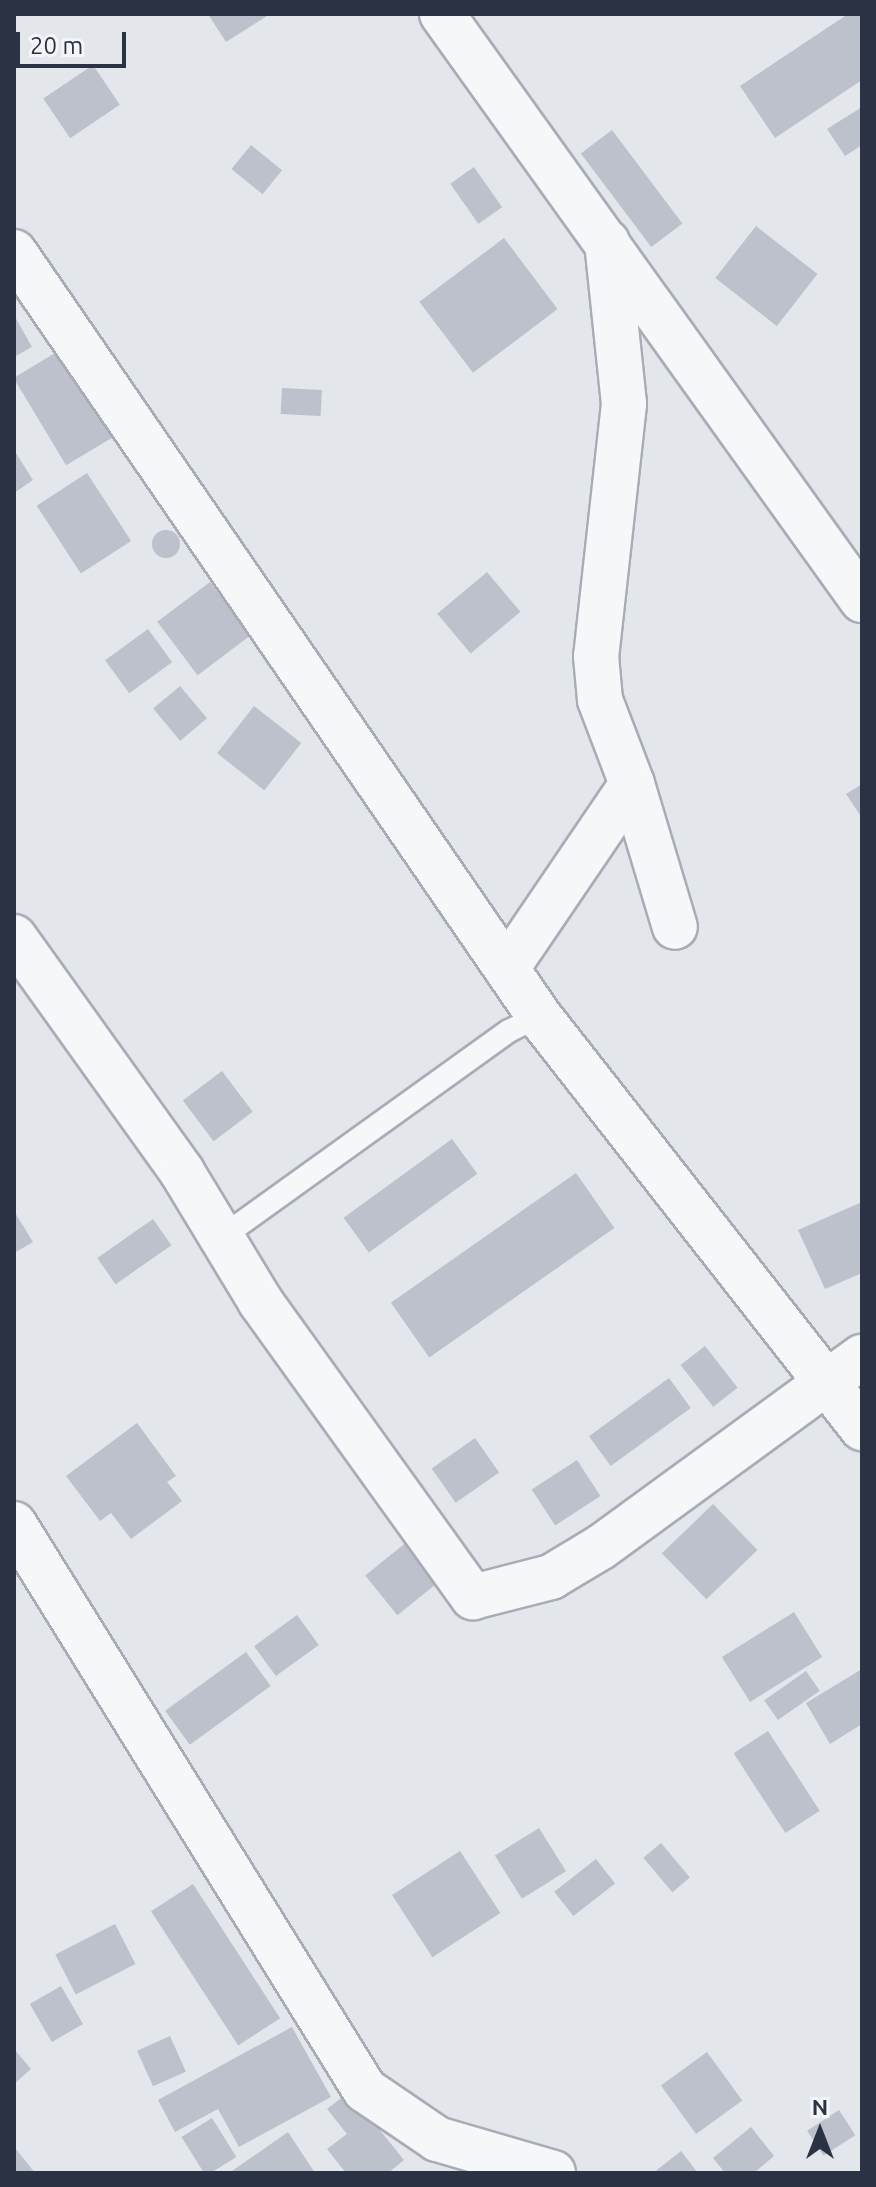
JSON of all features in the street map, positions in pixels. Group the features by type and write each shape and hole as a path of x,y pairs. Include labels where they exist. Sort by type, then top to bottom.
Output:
{"street":[{"path":"442,14 862,600"},
{"path":"606,240 624,404 596,656 600,700 632,784 675,927"},
{"path":"14,252 539,1016 845,1369 862,1428"},
{"path":"507,968 632,784"},
{"path":"14,937 182,1172 260,1301 473,1597 551,1577 589,1555 845,1369"},
{"path":"14,1524 365,2090 437,2139 553,2173"}],"lane":[{"path":"222,1237 509,1031 539,1016"}],"building":[{"path":"208,14 270,14 226,42"},
{"path":"848,14 862,14 862,80 775,138 740,86"},
{"path":"93,65 120,105 70,138 43,99"},
{"path":"862,107 862,145 845,156 827,129"},
{"path":"612,130 682,223 651,247 581,153"},
{"path":"251,145 282,170 263,194 231,169"},
{"path":"474,167 502,207 478,224 450,184"},
{"path":"756,226 817,274 777,326 715,278"},
{"path":"504,238 558,309 473,373 419,302"},
{"path":"14,315 32,347 14,357"},
{"path":"65,347 118,434 66,465 14,379"},
{"path":"282,388 322,390 321,416 281,414"},
{"path":"14,450 33,480 14,493"},
{"path":"87,473 131,541 81,574 37,506"},
{"path":"166,530 176,534 180,544 176,554 166,558 156,554 152,544 156,534"},
{"path":"487,572 520,612 471,654 437,614"},
{"path":"210,582 250,636 198,675 157,622"},
{"path":"148,629 172,662 129,693 105,660"},
{"path":"180,686 207,718 180,741 153,708"},
{"path":"254,706 301,743 264,790 217,753"},
{"path":"862,784 862,818 846,794"},
{"path":"222,1071 253,1112 214,1141 183,1100"},
{"path":"452,1139 477,1174 369,1253 344,1218"},
{"path":"576,1173 614,1228 429,1358 391,1303"},
{"path":"862,1202 862,1273 825,1289 798,1230"},
{"path":"14,1211 33,1242 14,1253"},
{"path":"153,1219 171,1245 116,1284 97,1258"},
{"path":"705,1346 738,1388 713,1407 681,1365"},
{"path":"669,1378 691,1408 611,1466 589,1436"},
{"path":"137,1423 176,1476 167,1482 182,1501 131,1539 111,1513 100,1521 66,1476"},
{"path":"475,1438 499,1472 456,1503 432,1468"},
{"path":"577,1460 600,1496 555,1525 532,1489"},
{"path":"713,1504 757,1550 706,1599 662,1553"},
{"path":"408,1541 440,1581 397,1615 365,1576"},
{"path":"794,1612 822,1657 750,1702 722,1657"},
{"path":"297,1615 319,1645 276,1676 254,1646"},
{"path":"246,1652 271,1686 190,1745 165,1711"},
{"path":"862,1669 862,1724 830,1744 806,1703"},
{"path":"806,1671 820,1691 778,1720 764,1700"},
{"path":"768,1731 820,1811 785,1833 734,1753"},
{"path":"539,1828 566,1871 522,1899 495,1856"},
{"path":"661,1843 690,1877 672,1892 643,1858"},
{"path":"460,1851 500,1913 432,1957 392,1895"},
{"path":"596,1859 615,1883 573,1916 554,1892"},
{"path":"193,1884 280,2018 238,2045 151,1911"},
{"path":"115,1924 135,1964 76,1995 55,1954"},
{"path":"61,1986 83,2024 52,2042 30,2004"},
{"path":"292,2027 331,2097 239,2147 218,2109 175,2132 158,2100"},
{"path":"170,2036 186,2072 153,2086 137,2051"},
{"path":"14,2049 31,2069 14,2084"},
{"path":"707,2052 742,2101 696,2134 661,2086"},
{"path":"349,2092 404,2160 388,2173 346,2173 327,2149 347,2134 327,2109"},
{"path":"839,2110 855,2135 823,2156 807,2131"},
{"path":"212,2118 236,2157 211,2173 204,2173 181,2137"},
{"path":"751,2127 774,2156 754,2173 725,2173 713,2158"},
{"path":"288,2132 315,2173 229,2173"},
{"path":"16,2149 35,2173 14,2173"},
{"path":"681,2151 698,2173 653,2173"}]}
